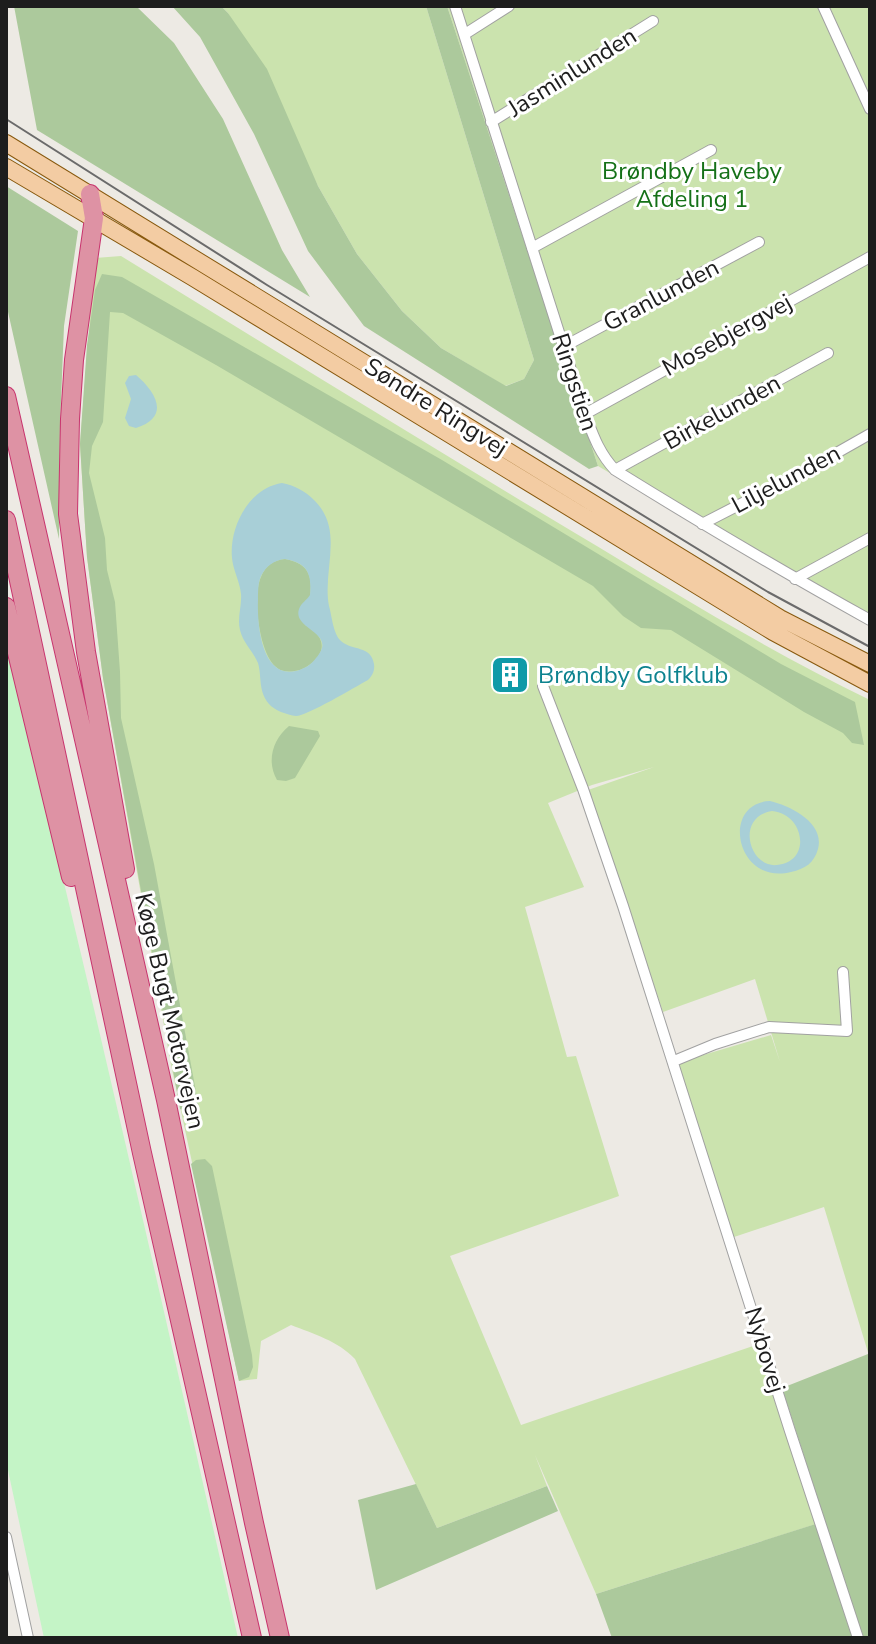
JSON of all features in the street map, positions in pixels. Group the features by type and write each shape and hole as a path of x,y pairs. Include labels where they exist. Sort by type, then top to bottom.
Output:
{"highway":[{"path":"90,194 94,218 74,360 68,514 86,652 166,1100"},
{"name":"Køge Bugt Motorvejen","path":"6,396 166,1100 280,1638"},
{"path":"6,520 142,1153 252,1638"},
{"path":"6,607 133,1136 142,1153"}],"main road":[{"name":"Søndre Ringvej","path":"6,143 780,618 870,664"},
{"name":"Søndre Ringvej","path":"6,167 773,632 870,684"}],"street":[{"name":"Ringstien","path":"455,6 563,347 603,458 615,470 702,524 870,620"},
{"path":"465,34 509,6"},
{"path":"823,6 870,109"},
{"name":"Jasminlunden","path":"491,122 653,21"},
{"path":"532,248 711,150"},
{"name":"Granlunden","path":"563,347 759,242"},
{"name":"Mosebjergvej","path":"585,414 870,257"},
{"name":"Birkelunden","path":"615,470 828,353"},
{"name":"Liljelunden","path":"702,524 870,434"},
{"path":"795,579 870,538"},
{"name":"Nybovej","path":"543,686 583,789 674,1061 858,1638"},
{"path":"674,1061 769,1027 847,1031 843,972"},
{"path":"6,1537 28,1638"}],"green space":[{"path":"14,6 136,6 174,43 223,119 282,250 310,297 37,130"},
{"path":"172,6 221,6 228,13 267,69 318,186 357,254 402,311 441,348 506,386 524,379 534,360 426,6 447,6 598,466 589,469 364,326 308,251 254,134 200,37"},
{"path":"221,6 426,6 534,360 524,379 505,386 441,348 402,311 357,254 228,13"},
{"name":"Brøndby Haveby Afdeling 1","path":"447,6 870,6 870,623 798,585 598,466"},
{"path":"6,186 78,231 64,326 59,539 6,303"},
{"name":"Brøndby Golfklub","path":"121,256 684,598 870,700 870,1359 824,1207 734,1237 676,1063 771,1035 780,1062 755,979 663,1012 588,790 654,767 592,785 548,803 584,887 525,907 567,1057 576,1056 619,1196 450,1256 521,1425 756,1345 816,1524 596,1594 535,1455 547,1486 437,1528 355,1359 341,1347 291,1325 261,1341 257,1379 239,1381 170,1060 103,678 87,557 80,444 95,258"},
{"path":"102,274 122,277 442,460 781,664 855,702 864,745 852,743 843,733 671,630 641,628 623,616 593,586 216,365 123,313 110,312 103,422 92,446 89,473 105,538 107,570 115,602 121,718 154,864 199,1108 190,1112 180,1109 103,678 87,557 80,444 87,345 95,290"},
{"path":"285,559 305,568 309,576 311,584 305,625 316,633 322,646 313,662 290,672 278,669 270,660 261,637 257,610 258,586 263,573 273,562"},
{"path":"6,647 96,1018 238,1638 44,1638 6,1461"},
{"path":"289,726 318,731 320,736 295,778 277,780 272,765 273,751 279,737"},
{"path":"205,1159 212,1166 252,1355 253,1367 249,1377 239,1381 191,1164"},
{"path":"868,1354 870,1638 612,1638 596,1594 825,1521 782,1388"},
{"path":"416,1484 437,1528 547,1486 558,1511 376,1590 358,1500"}],"water":[{"path":"136,375 154,396 157,411 147,423 136,428 129,426 125,418 131,399 125,383 129,376"},
{"path":"282,483 295,487 311,497 323,512 331,537 328,592 334,629 341,641 365,651 374,664 368,680 296,716 277,710 266,699 258,663 239,626 241,594 232,558 234,534 251,501 270,486","holes":["285,559 303,566 309,575 310,595 300,607 299,616 322,642 322,649 314,660 296,671 275,667 268,658 260,635 258,588 261,576 271,564"]},
{"path":"770,801 778,803 811,824 819,840 811,862 791,872 772,873 757,867 747,856 741,842 740,828 744,815 754,805","holes":["772,811 792,820 797,829 800,847 796,856 788,862 767,864 753,851 750,841 753,822 760,815"]}],"tram line":[{"path":"6,119 267,285 768,592 870,647"}],"place":[{"name":"Brøndby Golfklub","path":"510,675"}]}
